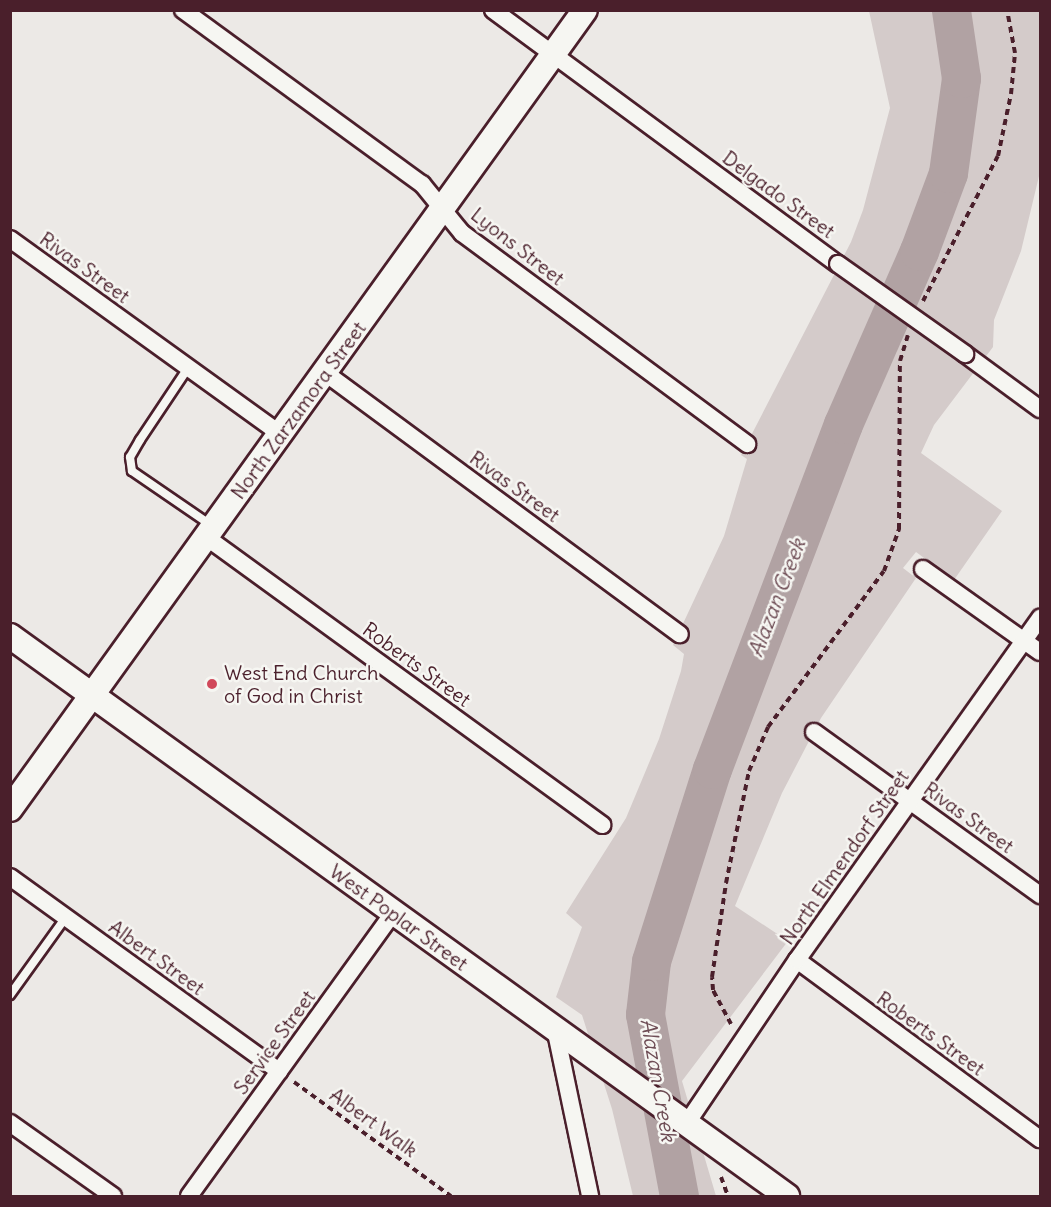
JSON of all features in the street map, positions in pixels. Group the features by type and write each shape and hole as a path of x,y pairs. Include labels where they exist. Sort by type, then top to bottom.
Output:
{"main road":[{"name":"North Zarzamora Street","path":"10,809 585,10"},
{"name":"West Poplar Street","path":"10,636 787,1197"}],"street":[{"name":"Lyons Street","path":"183,10 422,184 462,233 747,444"},
{"name":"Delgado Street","path":"493,10 838,264 1041,409"},
{"name":"Rivas Street","path":"10,239 280,435"},
{"name":"Rivas Street","path":"324,372 680,634"},
{"name":"Roberts Street","path":"210,532 603,825"},
{"path":"923,569 1041,652"},
{"name":"North Elmendorf Street","path":"687,1123 797,960 1041,618"},
{"name":"Rivas Street","path":"814,732 1041,895"},
{"name":"Albert Street","path":"10,877 279,1071"},
{"name":"Service Street","path":"189,1197 393,913"},
{"name":"Roberts Street","path":"797,960 1041,1139"},
{"path":"555,1028 590,1197"},
{"path":"10,1123 113,1197"}],"lane":[{"path":"188,368 130,457 132,471 210,532"},
{"path":"10,995 66,917"}],"path":[{"path":"920,308 998,156 1011,94 1015,53 1007,10"},
{"path":"725,1034 731,1025 713,990 712,977 726,883 749,771 768,727 884,571 899,530 900,361 912,325"},
{"name":"Albert Walk","path":"279,1071 451,1197"},
{"path":"726,1185 728,1197"}],"shaded area":[{"path":"869,11 1040,11 1040,172 1021,251 994,320 993,347 934,425 921,453 1002,511 954,580 916,552 903,568 916,578 821,718 782,793 735,906 788,941 682,1081 716,1196 633,1196 612,1109 582,1015 556,997 582,927 566,913 626,818 659,739 681,671 684,654 673,645 724,536 747,459 741,455 851,242 863,210 890,108"}],"waterway":[{"name":"Alazan Creek","path":"679,1196 645,1014 651,961 712,769 843,424 919,251 948,173 961,78 951,10"}],"place":[{"name":"West End Church of God in Christ","path":"212,684"}]}
